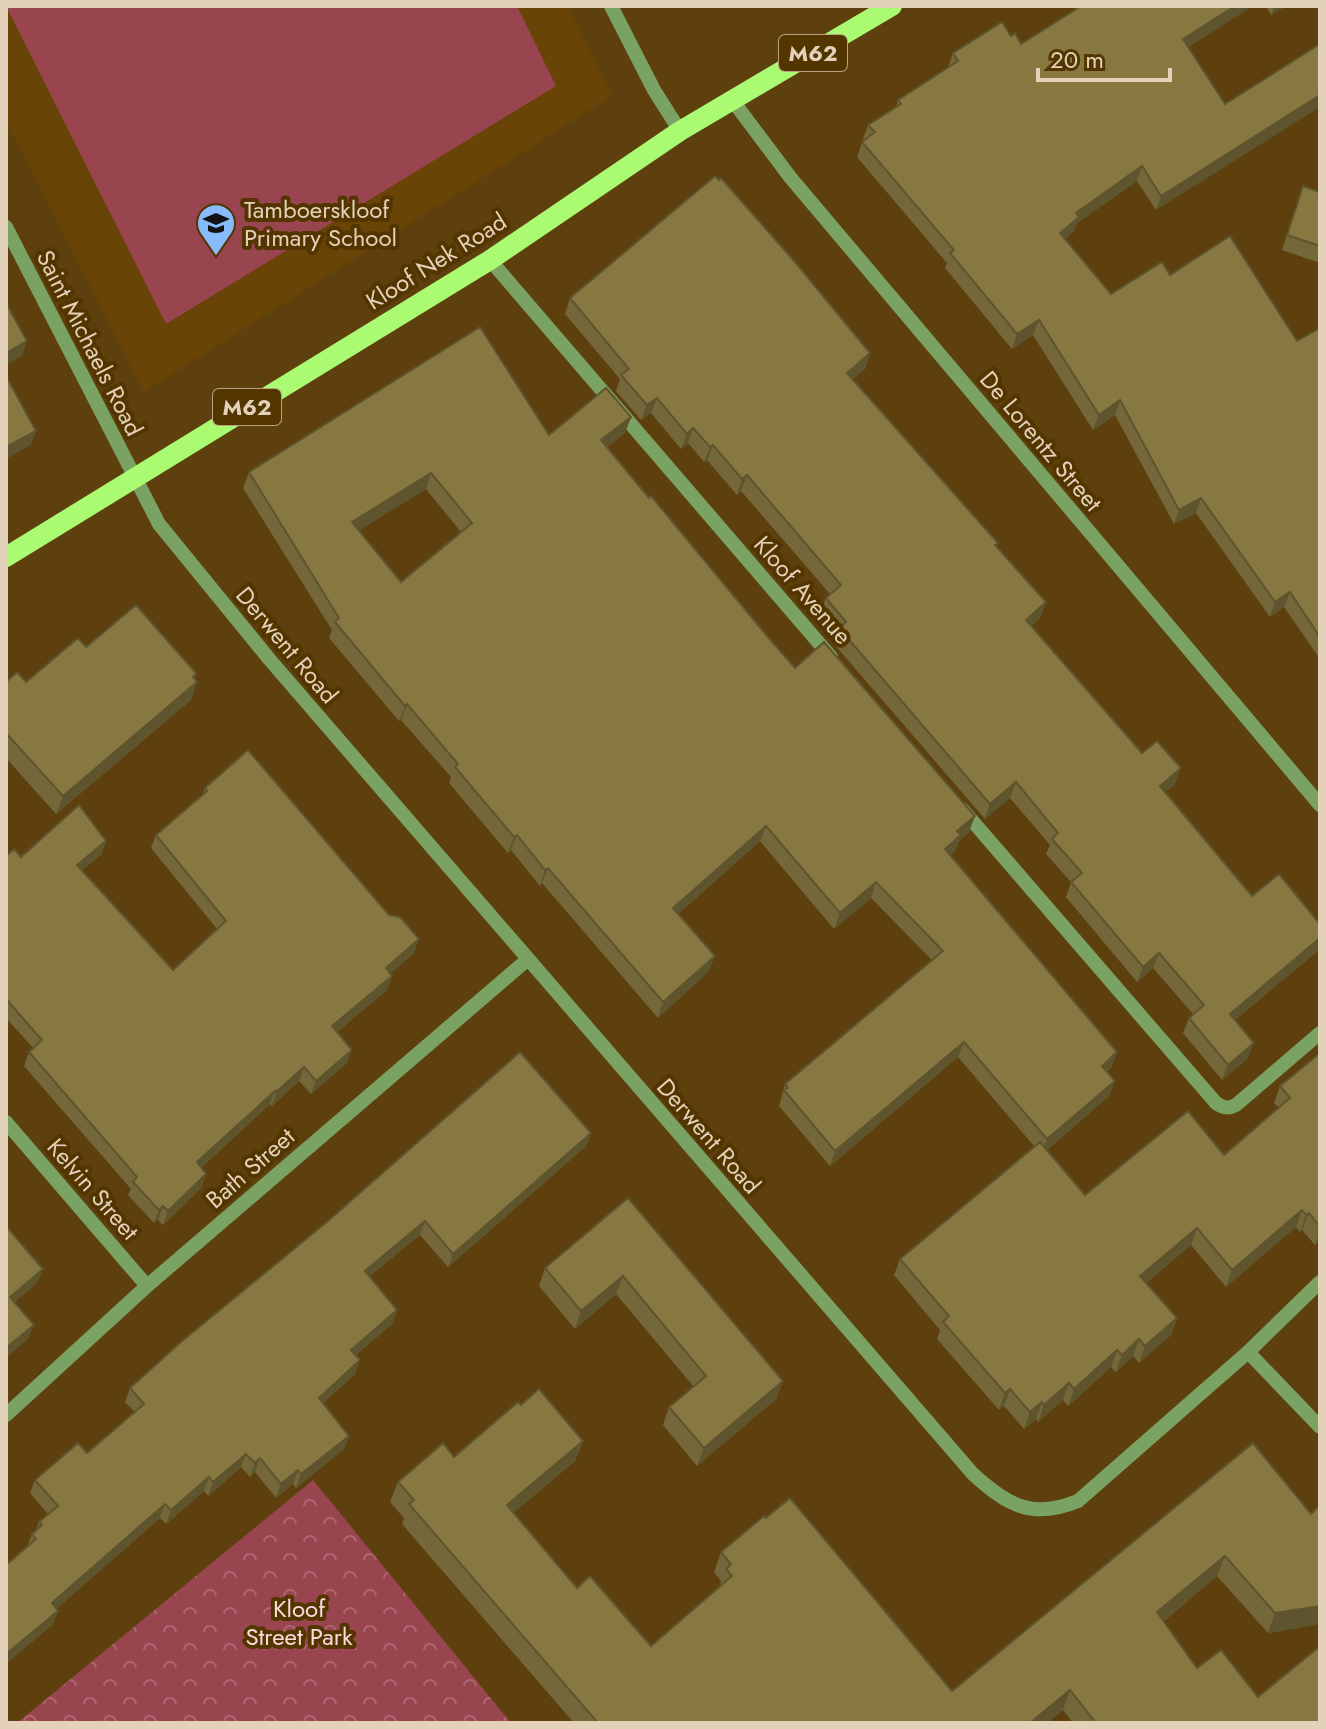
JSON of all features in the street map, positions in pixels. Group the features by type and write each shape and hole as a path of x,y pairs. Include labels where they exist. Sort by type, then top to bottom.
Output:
{"main road":[{"name":"Kloof Nek Road","path":"6,557 490,260 680,131 892,6"}],"street":[{"path":"611,6 654,90 680,131"},
{"name":"De Lorentz Street","path":"733,101 800,189 1320,805"},
{"name":"Saint Michaels Road","path":"6,229 134,480"},
{"name":"Kloof Avenue","path":"490,260 843,671"},
{"name":"Derwent Road","path":"134,480 159,524 270,660 973,1474 1007,1502 1048,1510 1078,1501 1248,1352 1320,1282"},
{"path":"957,803 1222,1107 1236,1105 1320,1033"},
{"name":"Bath Street","path":"6,1415 147,1286 527,960"},
{"name":"Kelvin Street","path":"6,1122 147,1286"},
{"path":"1248,1352 1320,1427"}],"shaded area":[{"name":"Tamboerskloof Primary School","path":"6,6 568,6 612,96 144,392 6,122"}],"green space":[{"name":"Tamboerskloof Primary School","path":"6,6 517,6 556,86 166,324"},
{"name":"Kloof Street Park","path":"313,1480 511,1723 17,1723"}],"building":[{"path":"1081,6 1235,6 1183,39 1225,104 1320,44 1320,95 1161,196 1142,166 1076,213 1079,217 1060,233 1111,294 1162,262 1170,275 1230,236 1297,341 1320,328 1320,637 1290,592 1275,602 1201,498 1179,510 1120,400 1099,415 1039,320 1017,334 950,253 954,250 862,142 875,132 868,125 901,104 898,100 958,61 953,53 1002,22 1011,36 1015,33 1021,44"},
{"path":"715,176 719,180 721,178 795,262 870,353 847,373 998,543 995,545 1046,602 1026,620 1142,753 1157,741 1181,768 1160,786 1252,896 1279,874 1320,924 1320,938 1230,1014 1254,1043 1228,1065 1189,1018 1204,1005 1159,953 1143,967 1071,882 1082,873 1052,839 1058,833 1016,782 990,804 839,628 846,622 826,598 841,585 747,475 742,479 713,445 710,447 693,428 687,434 657,398 647,405 621,375 629,369 570,298"},
{"path":"1303,186 1320,192 1320,246 1287,235"},
{"path":"6,303 27,341 6,353"},
{"path":"480,327 549,435 606,388 631,417 601,440 767,636 795,668 824,642 975,816 957,831 961,835 945,849 1117,1052 1102,1066 1115,1081 1047,1139 964,1042 835,1151 784,1090 788,1088 785,1084 943,951 876,882 840,913 766,826 673,908 715,956 663,1002 548,868 545,870 517,835 514,837 455,767 458,764 335,622 339,618 249,472","holes":["431,473 472,523 401,582 352,522"]},
{"path":"6,376 36,431 6,447"},
{"path":"136,605 196,673 193,677 197,682 63,796 6,733 6,682 17,672 26,682 78,638 86,647"},
{"path":"248,750 389,915 400,917 419,939 386,968 392,976 332,1026 352,1050 316,1081 304,1067 275,1091 197,1162 206,1174 168,1211 163,1206 159,1210 133,1182 137,1177 29,1052 42,1040 6,999 6,856 14,849 21,857 79,805 106,841 77,865 173,970 226,921 156,835"},
{"path":"520,1052 591,1133 453,1254 425,1221 365,1271 397,1310 351,1350 360,1360 319,1398 349,1436 301,1474 298,1470 281,1484 260,1458 255,1463 246,1454 213,1482 209,1477 171,1510 165,1504 52,1603 58,1611 6,1654 6,1565 36,1539 32,1534 42,1525 39,1522 58,1506 35,1480 78,1443 87,1453 144,1404 130,1388 328,1221"},
{"path":"1320,1053 1320,1227 1309,1213 1306,1215 1302,1210 1232,1270 1197,1228 1140,1276 1177,1318 1145,1346 1139,1339 1122,1355 1117,1350 1074,1389 1069,1383 1044,1405 1042,1402 1030,1412 1010,1389 1005,1393 943,1322 949,1316 900,1259 1040,1142 1085,1195 1188,1111 1224,1155 1290,1098 1280,1086"},
{"path":"628,1198 783,1381 704,1448 669,1407 706,1376 623,1276 581,1311 545,1268"},
{"path":"6,1226 43,1269 10,1297 34,1325 6,1348"},
{"path":"539,1389 583,1441 507,1505 577,1588 590,1576 651,1646 732,1576 726,1569 731,1564 721,1552 790,1498 952,1691 1253,1443 1311,1514 1320,1505 1320,1606 1275,1613 1225,1556 1157,1612 1197,1668 1221,1650 1258,1697 1320,1646 1320,1723 1096,1723 1070,1690 1030,1723 598,1723 409,1504 414,1500 398,1482 443,1443 454,1457 518,1402 521,1405"}],"place":[{"name":"Tamboerskloof Primary School","path":"216,257"}]}
